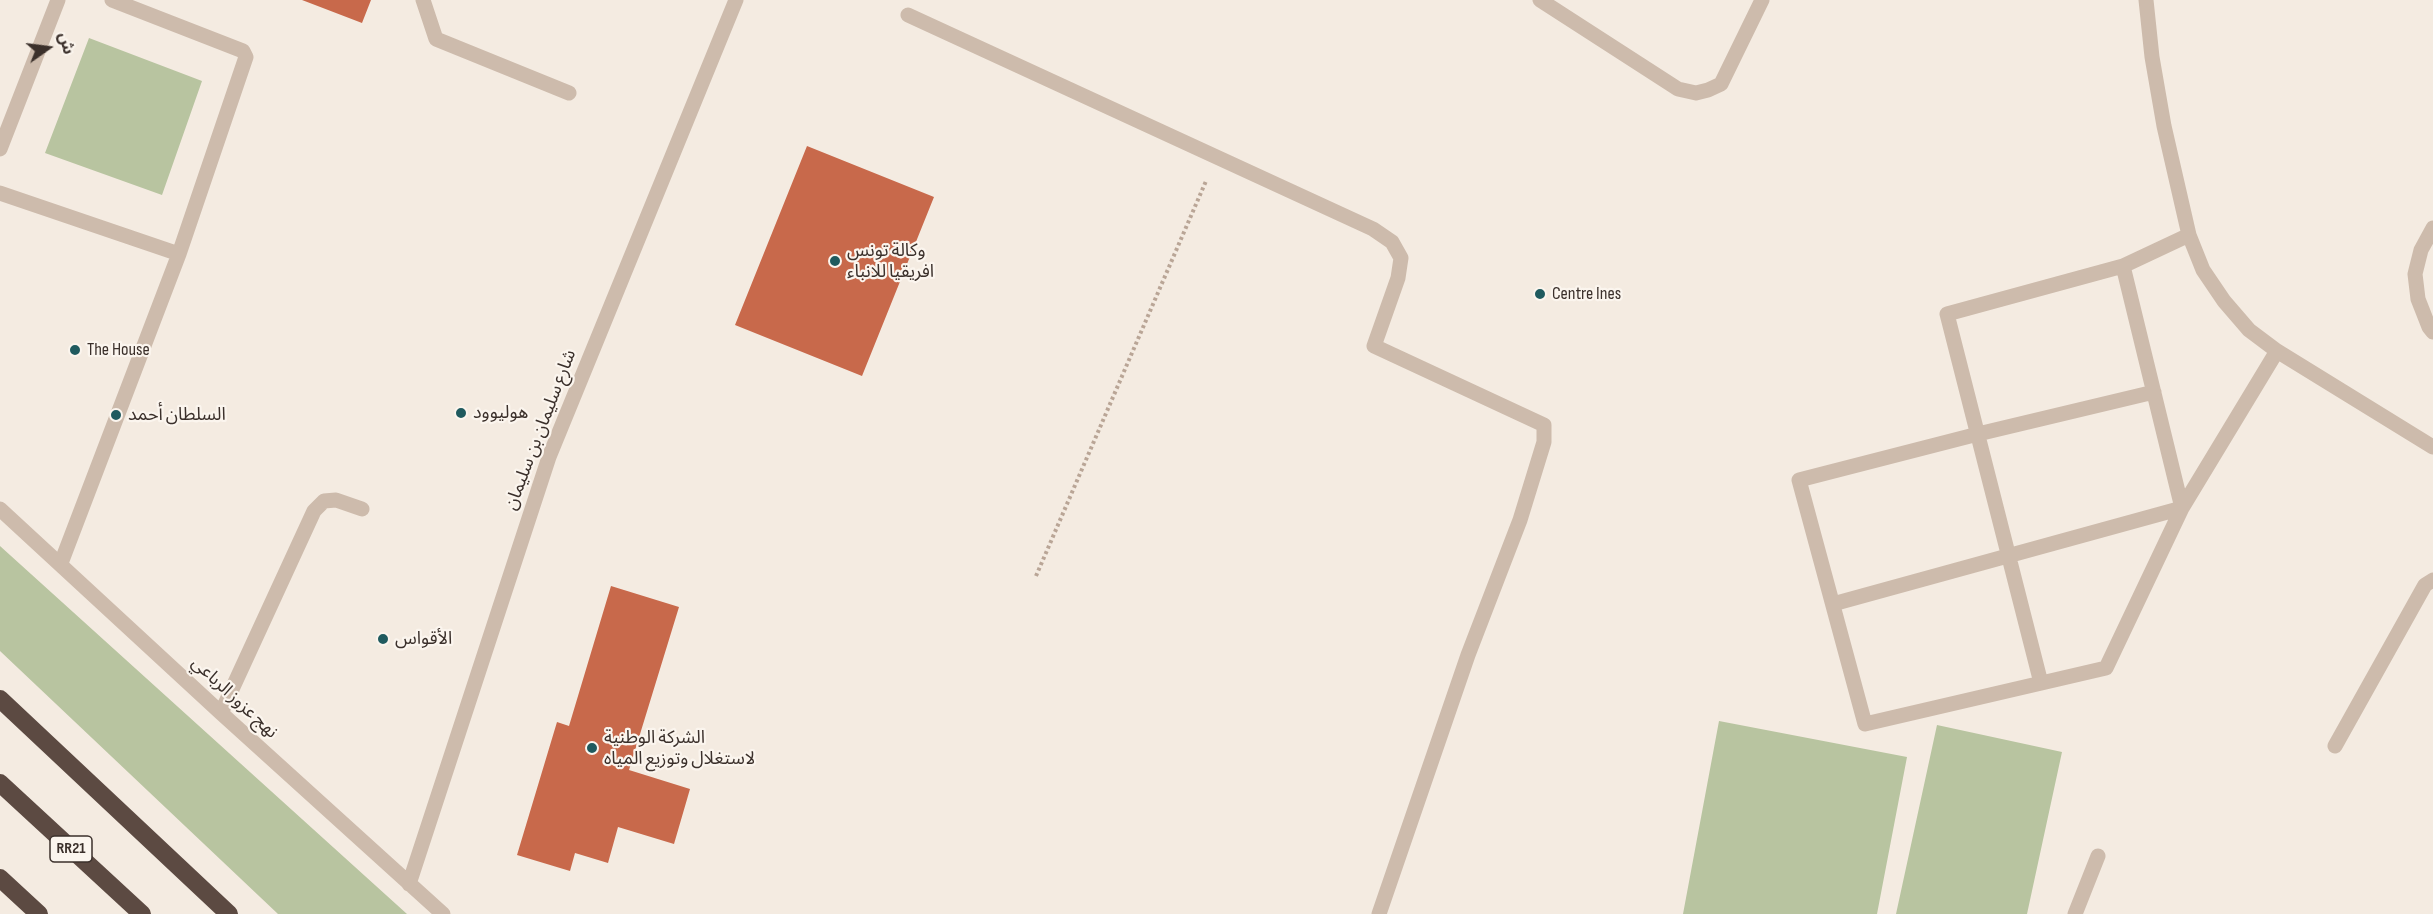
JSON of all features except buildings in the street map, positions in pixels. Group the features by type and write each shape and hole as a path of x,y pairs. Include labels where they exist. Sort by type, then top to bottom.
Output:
{"highway":[{"path":"0,699 229,914"},
{"name":"RR21","path":"0,783 142,914"},
{"path":"0,878 39,914"}],"street":[{"path":"0,150 58,0"},
{"path":"61,563 179,254 246,57 243,51 112,0"},
{"path":"423,0 436,39 569,93"},
{"name":"شارع سليمان بن سليمان","path":"409,884 549,457 736,0"},
{"path":"1540,0 1678,89 1696,93 1720,84 1762,0"},
{"path":"2146,0 2152,57 2164,126 2189,235 2203,270 2224,301 2249,330 2277,351 2433,447"},
{"path":"908,15 1373,229 1392,242 1401,258 1398,278 1374,346 1540,422 1545,429 1544,442 1520,519 1468,655 1379,914"},
{"path":"0,193 179,254"},
{"path":"2433,228 2421,250 2415,274 2418,299 2428,327 2433,332"},
{"path":"2041,683 1947,314 2123,266 2189,235"},
{"path":"2123,266 2182,508"},
{"path":"2154,392 1799,480 1865,724 2106,668 2182,508 2277,351"},
{"path":"221,713 314,511 324,501 336,500 362,509"},
{"name":"نهج عزوز الرباعي","path":"0,508 221,713 443,914"},
{"path":"1833,604 2182,508"},
{"path":"2335,746 2425,585 2433,580"},
{"path":"2076,914 2098,856"}],"path":[{"path":"1036,576 1217,156"}],"green space":[{"path":"89,38 202,81 162,195 45,153"},
{"path":"0,546 407,914 278,914 0,651"},
{"path":"1719,721 1907,757 1877,914 1683,914"},
{"path":"1937,725 2062,752 2027,914 1896,914"}],"place":[{"name":"وكالة تونس افريقيا للانباء","path":"835,261"},
{"name":"Centre Ines","path":"1540,294"},
{"name":"The House","path":"75,350"},
{"name":"هوليوود","path":"461,413"},
{"name":"السلطان أحمد","path":"116,415"},
{"name":"الأقواس","path":"383,639"},
{"name":"الشركة الوطنية لاستغلال وتوزيع المياه","path":"592,748"}]}
